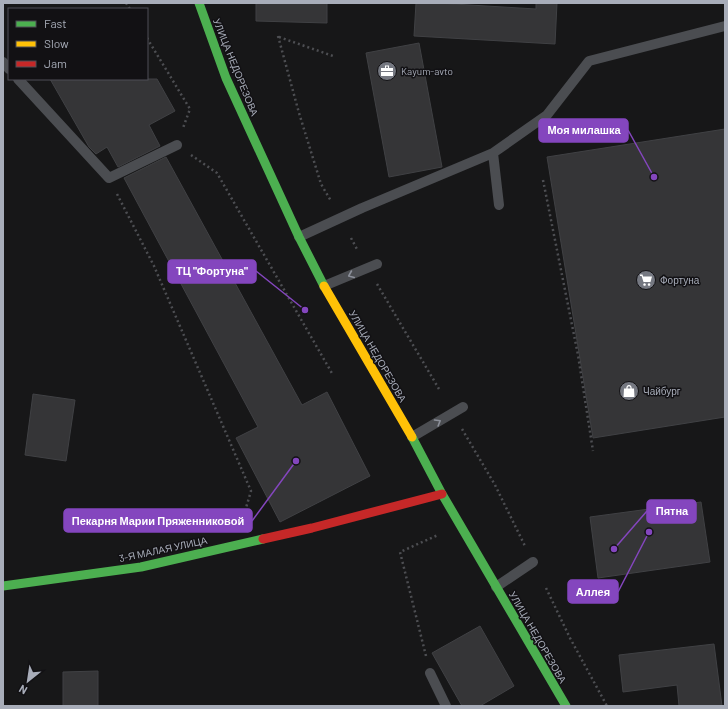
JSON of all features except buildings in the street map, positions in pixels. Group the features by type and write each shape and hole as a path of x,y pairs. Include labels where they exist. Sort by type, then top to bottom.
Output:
{"street":[{"name":"УЛИЦА НЕДОРЕЗОВА","path":"199,3 226,78 324,286 412,437 442,494 566,706"},
{"name":"3-Я МАЛАЯ УЛИЦА","path":"3,586 141,567 312,528 442,494"}],"lane":[{"path":"300,236 362,208 493,153 547,114 589,61 725,26"},
{"path":"19,80 109,178 177,145"},
{"path":"493,153 499,205"},
{"path":"324,286 377,264"},
{"path":"412,437 464,407"},
{"path":"496,587 533,562"},
{"path":"430,673 446,706"}],"path":[{"path":"331,202 321,184 299,113 278,36 333,56"},
{"path":"148,40 190,109 177,145 217,173 333,376"},
{"path":"109,178 154,266 251,491 234,546"},
{"path":"543,180 578,355 593,451"},
{"path":"351,238 360,255"},
{"path":"374,278 439,389"},
{"path":"460,426 495,485 528,552"},
{"path":"430,673 400,552 440,534"},
{"path":"546,588 570,638 607,706"}],"traffic: fast":[{"path":"199,3 226,78 299,237 324,286"},
{"path":"412,437 442,494 566,706"},
{"path":"3,586 141,567 263,539"}],"traffic: slow":[{"path":"324,286 412,437"}],"traffic: jam":[{"path":"263,539 312,528 442,494"}],"place":[{"name":"Kayum-avto","path":"387,71"},
{"name":"Моя милашка","path":"654,177"},
{"name":"Фортуна","path":"646,280"},
{"name":"ТЦ \"Фортуна\"","path":"305,310"},
{"name":"Чайбург","path":"629,391"},
{"name":"Пекарня Марии Пряженниковой","path":"296,461"},
{"name":"Аллея","path":"649,532"},
{"name":"Пятна","path":"614,549"}]}
